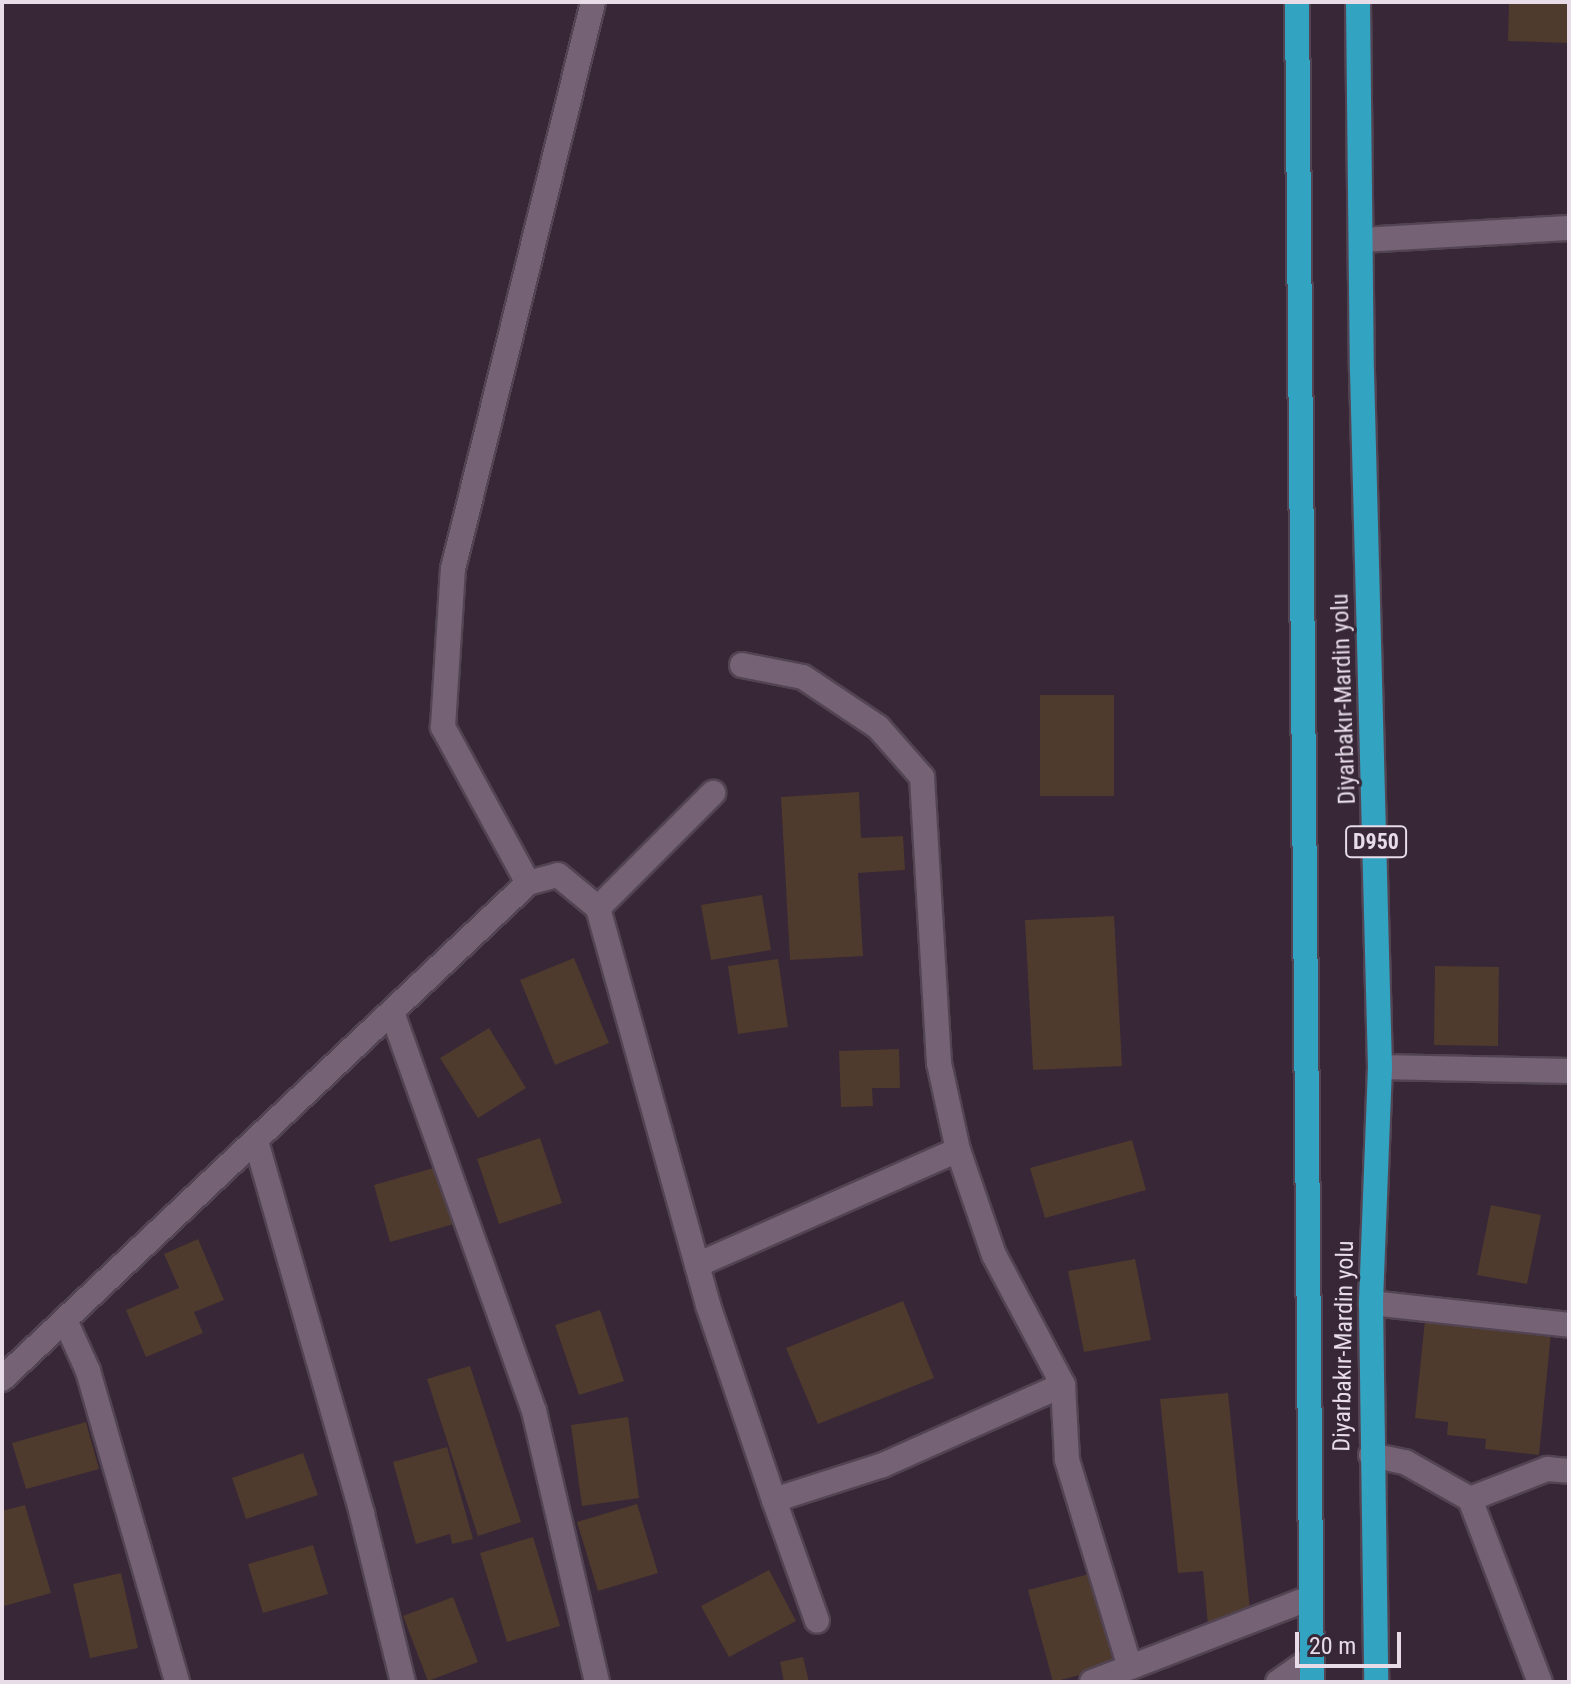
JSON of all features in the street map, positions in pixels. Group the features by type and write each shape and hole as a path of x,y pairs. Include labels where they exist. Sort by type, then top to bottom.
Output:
{"highway":[{"name":"Diyarbakır-Mardin yolu","path":"1297,2 1311,1671"},
{"name":"Diyarbakır-Mardin yolu","path":"1358,2 1380,1067 1371,1303 1376,1682"}],"street":[{"path":"528,883 443,727 453,569 593,2"},
{"path":"1361,240 1569,228"},
{"path":"742,665 803,677 878,727 922,777 939,1063 958,1150 994,1255 1063,1385 1067,1460 1130,1667"},
{"path":"598,908 713,793"},
{"path":"2,1379 393,1015 528,883 558,875 598,908 697,1265 817,1621"},
{"path":"393,1015 534,1411 597,1682"},
{"path":"1380,1067 1569,1071"},
{"path":"256,1141 362,1514 403,1682"},
{"path":"697,1265 958,1150"},
{"path":"1371,1303 1569,1325"},
{"path":"65,1320 88,1371 177,1682"},
{"path":"774,1500 883,1465 1063,1385"},
{"path":"1371,1455 1405,1462 1470,1499 1540,1682"},
{"path":"1470,1499 1547,1469 1569,1471"},
{"path":"1092,1682 1310,1598"},
{"path":"1278,1682 1311,1671"}],"building":[{"path":"1509,2 1569,2 1569,43 1508,41"},
{"path":"1040,695 1114,695 1114,796 1040,796"},
{"path":"859,792 861,838 903,836 905,870 858,873 863,956 790,960 781,797"},
{"path":"762,895 771,950 711,960 701,905"},
{"path":"1114,916 1122,1066 1033,1070 1025,920"},
{"path":"574,958 609,1043 555,1065 520,980"},
{"path":"778,959 788,1027 738,1034 728,966"},
{"path":"1435,966 1499,967 1498,1046 1434,1045"},
{"path":"489,1028 526,1088 478,1118 440,1058"},
{"path":"899,1049 900,1088 872,1088 873,1106 841,1107 839,1051"},
{"path":"540,1138 562,1203 499,1224 477,1159"},
{"path":"1132,1140 1146,1190 1045,1218 1030,1168"},
{"path":"437,1167 454,1224 390,1242 374,1185"},
{"path":"1491,1205 1541,1215 1527,1284 1477,1275"},
{"path":"198,1239 224,1300 194,1312 203,1333 146,1357 126,1310 179,1288 164,1254"},
{"path":"1135,1259 1151,1340 1084,1352 1068,1271"},
{"path":"903,1301 934,1378 818,1424 786,1348"},
{"path":"600,1310 624,1381 579,1395 555,1325"},
{"path":"1425,1320 1551,1333 1539,1455 1485,1449 1486,1439 1447,1435 1448,1422 1415,1418"},
{"path":"470,1366 521,1522 478,1536 427,1379"},
{"path":"1228,1393 1251,1620 1208,1625 1203,1571 1178,1573 1160,1399"},
{"path":"628,1417 639,1498 582,1506 571,1425"},
{"path":"86,1422 99,1469 26,1489 12,1443"},
{"path":"447,1447 473,1539 452,1544 450,1534 416,1544 393,1462"},
{"path":"303,1453 318,1495 246,1519 232,1478"},
{"path":"637,1504 658,1573 598,1591 577,1522"},
{"path":"25,1505 51,1593 4,1606 2,1511"},
{"path":"533,1537 560,1626 507,1642 480,1553"},
{"path":"313,1545 328,1594 263,1613 248,1564"},
{"path":"769,1570 796,1621 729,1657 701,1606"},
{"path":"121,1573 138,1648 90,1658 73,1584"},
{"path":"1093,1573 1118,1665 1053,1682 1028,1590"},
{"path":"453,1597 478,1662 428,1681 403,1616"},
{"path":"803,1657 809,1682 784,1682 780,1662"}]}
